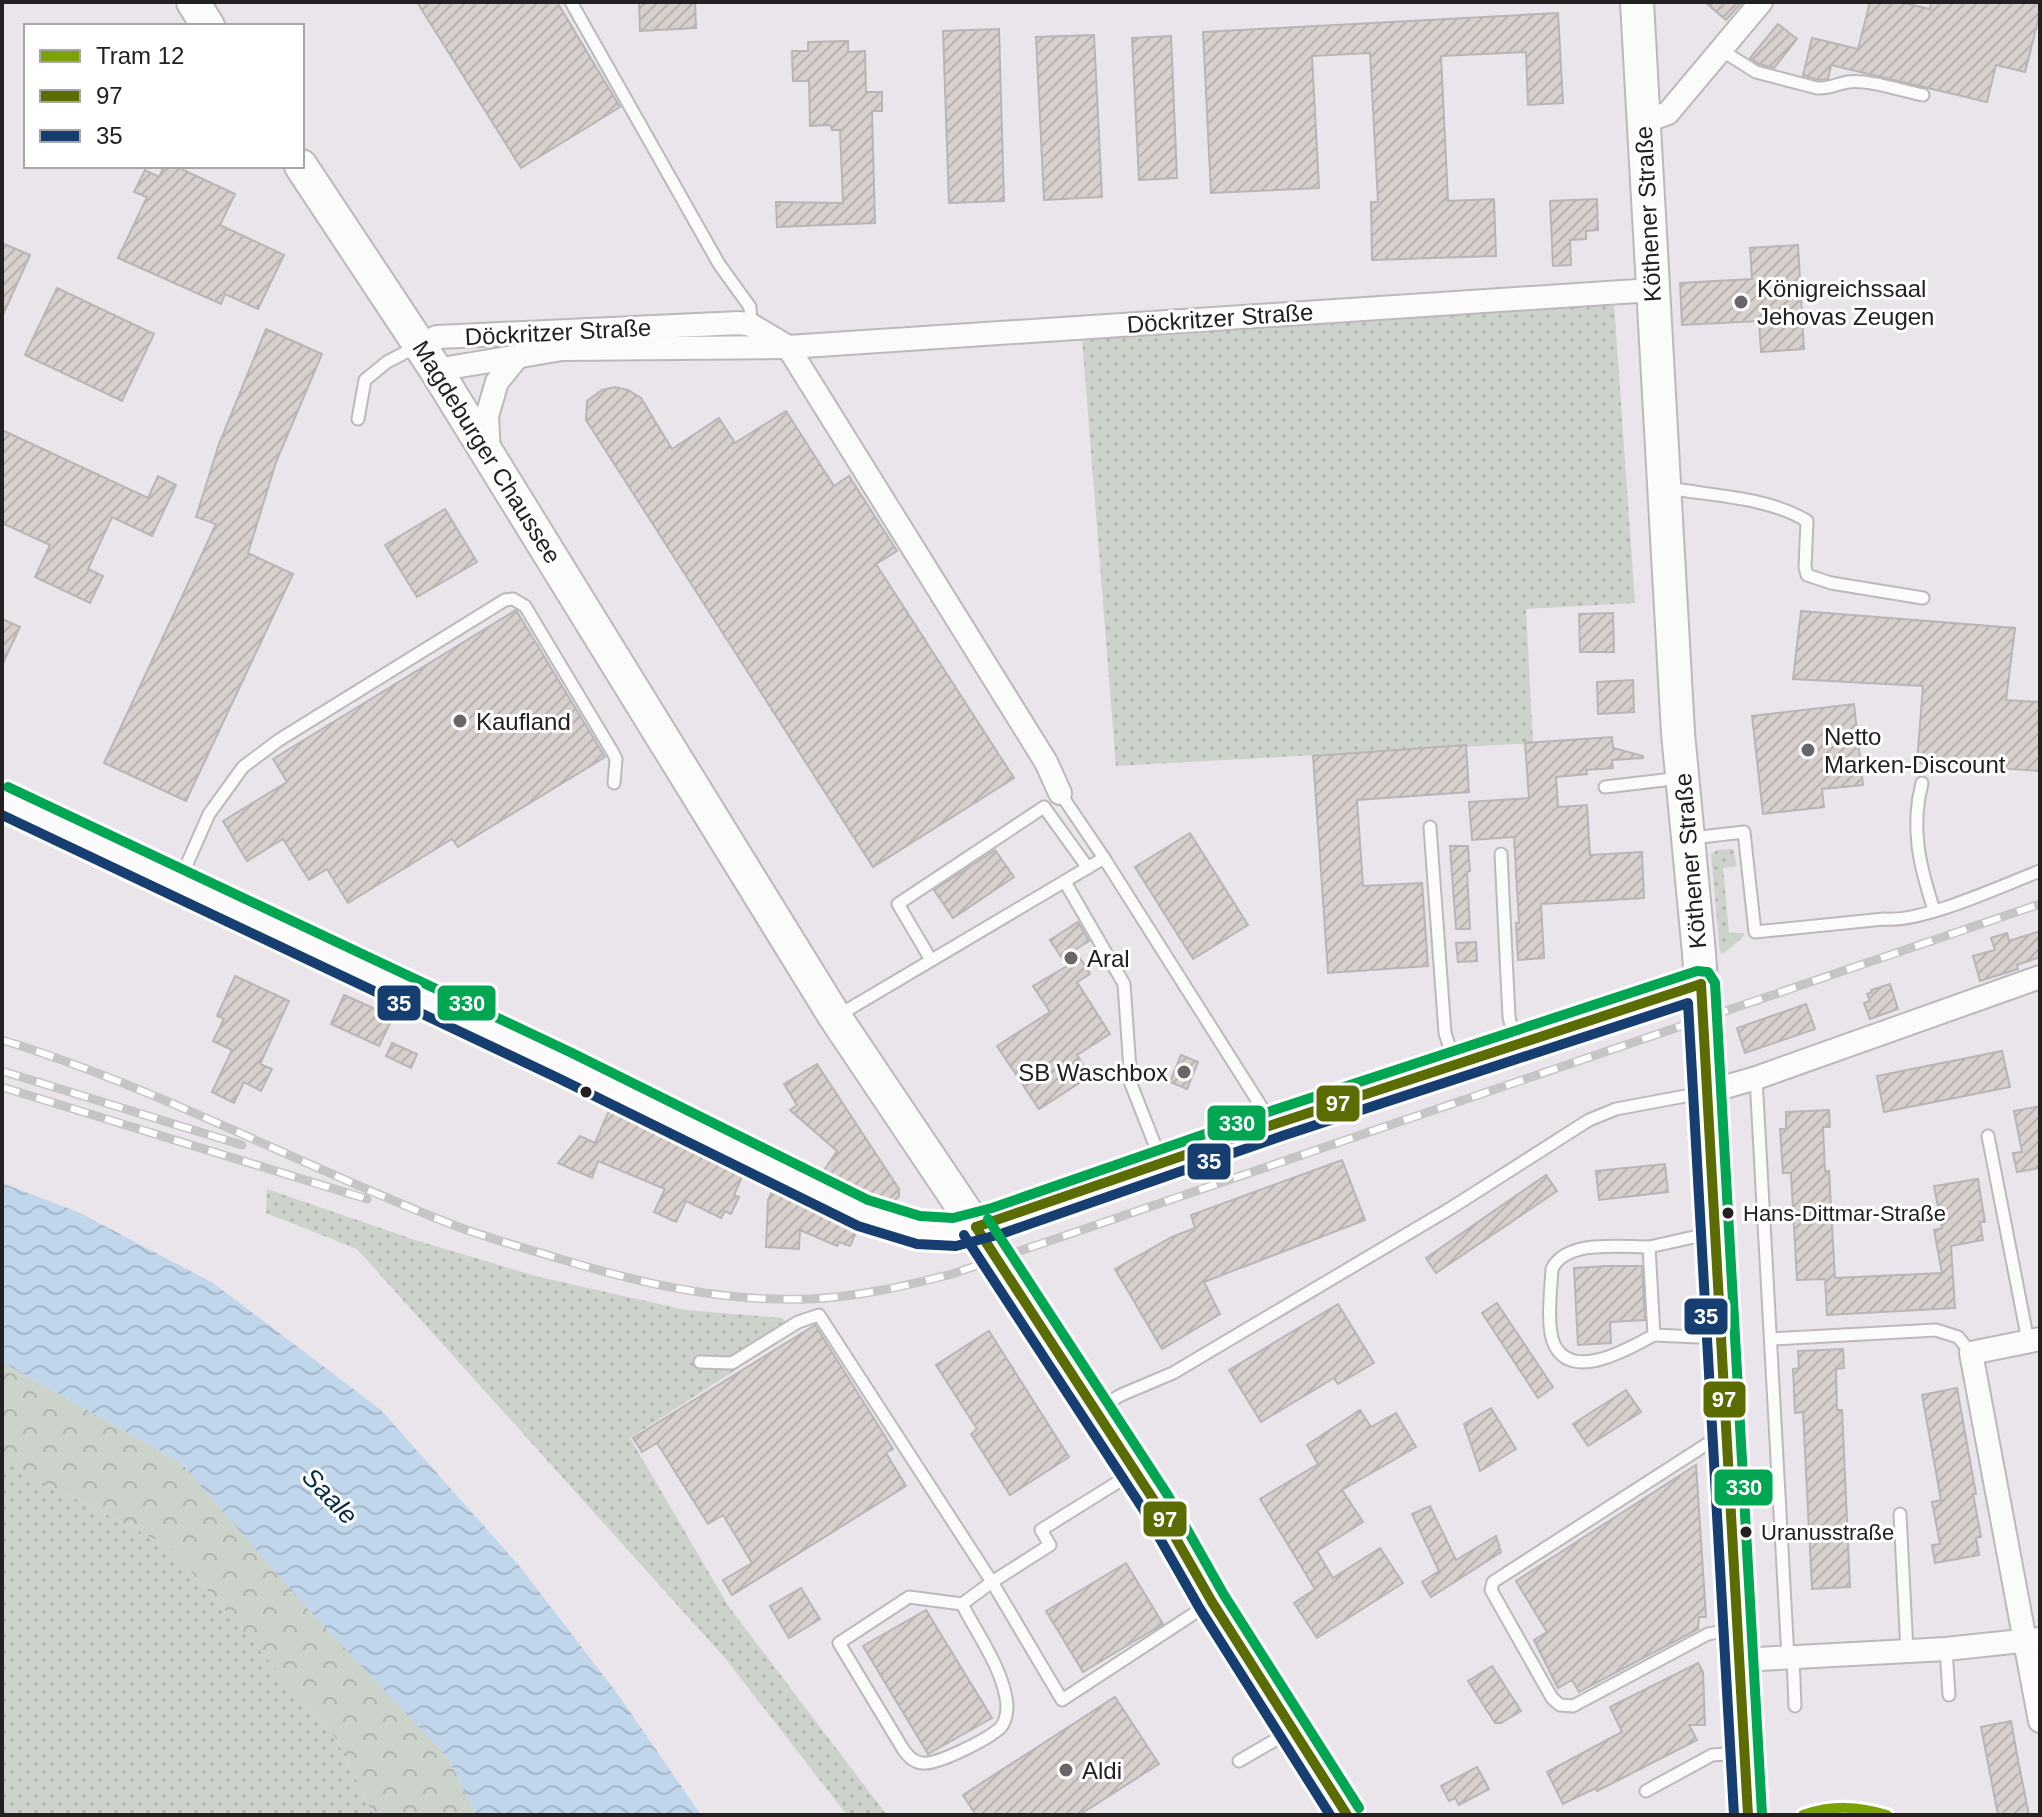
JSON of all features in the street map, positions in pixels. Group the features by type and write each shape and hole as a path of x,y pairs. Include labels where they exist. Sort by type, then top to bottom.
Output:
{"main road":[{"path":"193,2 207,24"},
{"name":"Köthener Straße","path":"1637,2 1682,778 1708,1092 1748,1815"},
{"name":"Magdeburger Chaussee","path":"302,168 489,455 835,1017 1155,1502 1212,1602 1347,1815"}],"street":[{"path":"1644,122 1668,113 1761,2"},
{"name":"Döckritzer Straße","path":"1060,793 1046,762 788,347 751,325 740,323 437,337 428,358 518,356 562,349 788,347 1652,290"},
{"name":"Döckritzer Straße","path":"489,455 487,416 497,382 518,356"},
{"path":"2,800 566,1066 863,1213 918,1230 954,1232 976,1227 1272,1125 1701,984"},
{"path":"1708,1092 1756,1078 2040,977"},
{"path":"2034,1340 1971,1353 2032,1641 2040,1721"},
{"path":"1740,1660 2032,1641"}],"lane":[{"path":"571,2 719,264 750,307 751,325"},
{"path":"1721,50 1756,72 1817,88 1827,89 1847,82 1923,95"},
{"path":"358,419 365,380 387,362 428,358"},
{"path":"1664,487 1769,505 1795,514 1807,521 1807,575 1831,583 1923,598"},
{"path":"179,882 209,814 243,767 279,740 505,600 513,599 525,606 612,751 616,759 614,783"},
{"path":"1605,787 1682,778"},
{"path":"1922,783 1916,807 1916,834 1920,865 1934,910"},
{"path":"1060,793 1272,1125"},
{"path":"931,960 898,904 1044,807 1088,868"},
{"path":"1430,827 1445,1033 1456,1064"},
{"path":"1687,839 1744,832 1755,932 1884,919 1900,921 2040,871"},
{"path":"1501,854 1509,1017 1516,1044"},
{"path":"835,1017 1104,858"},
{"path":"1065,882 1124,984 1131,1084 1162,1163"},
{"path":"1756,1078 1795,1706"},
{"path":"1095,1410 1121,1395 1173,1373 1451,1208 1589,1120 1616,1109 1708,1092"},
{"path":"1988,1136 2034,1340"},
{"path":"1715,1232 1649,1247 1583,1249 1567,1253 1556,1261 1552,1269 1551,1328 1554,1345 1566,1356 1582,1362 1609,1358 1654,1335 1721,1338"},
{"path":"1649,1247 1654,1335"},
{"path":"700,1362 732,1363 798,1322 819,1315 992,1582 1062,1700 1212,1602"},
{"path":"1771,1339 1936,1330 1958,1337 1971,1353"},
{"path":"1727,1431 1493,1582 1491,1590 1552,1698 1560,1705 1573,1706 1708,1634 1738,1628"},
{"path":"962,1604 1003,1687 1006,1719 999,1728 974,1743 940,1760 924,1764 913,1760 903,1749 839,1643 909,1597 962,1604 1050,1545 1041,1530 1135,1471"},
{"path":"1900,1514 1907,1651"},
{"path":"1946,1649 1949,1695"},
{"path":"1239,1761 1292,1730"},
{"path":"1646,1791 1712,1755 1745,1753"}],"green space":[{"path":"1614,303 1635,603 1526,609 1533,743 1116,766 1082,339"},
{"path":"1733,849 1737,866 1723,868 1729,933 1744,933 1744,936 1723,954 1720,953 1711,854 1717,850"},
{"path":"267,1189 415,1240 539,1277 686,1310 782,1318 796,1331 630,1438 729,1607 886,1814 847,1815 725,1658 357,1249 266,1213"},
{"path":"2,1362 180,1462 449,1759 476,1815 374,1815 335,1737 170,1547 2,1461"},
{"path":"2,1461 170,1547 335,1737 374,1815 2,1815"}],"water":[{"name":"Saale","path":"2,1183 78,1212 213,1283 381,1410 521,1568 619,1696 701,1815 476,1815 449,1759 307,1608 180,1462 2,1362"}],"building":[{"path":"417,2 557,2 620,107 521,168"},
{"path":"639,2 695,2 696,28 640,31"},
{"path":"1705,2 1742,2 1726,20"},
{"path":"1870,2 1900,2 1930,9 1931,2 2040,2 2040,13 2025,72 1996,65 1987,102 1831,65 1828,79 1818,80 1803,75 1812,38 1858,49"},
{"path":"1558,13 1563,103 1528,105 1526,52 1441,56 1448,201 1494,199 1496,256 1372,260 1371,202 1378,202 1370,53 1312,56 1319,188 1211,193 1203,32"},
{"path":"1778,24 1797,39 1774,68 1759,64 1750,58"},
{"path":"999,29 1004,201 949,203 943,31"},
{"path":"1094,35 1102,197 1044,200 1036,37"},
{"path":"1171,36 1177,178 1139,180 1132,38"},
{"path":"848,41 848,52 865,51 866,92 882,92 882,111 872,111 875,223 777,227 776,202 843,203 840,130 832,130 830,125 810,126 809,81 793,81 792,51 808,51 808,42"},
{"path":"163,168 179,168 235,194 220,225 284,255 258,309 225,294 221,304 118,258 147,197 134,192 145,170 159,177"},
{"path":"1597,199 1598,230 1586,231 1586,239 1570,240 1571,265 1553,266 1550,201"},
{"path":"2,243 30,255 2,317"},
{"name":"Königreichssaal Jehovas Zeugen","path":"1798,245 1804,349 1761,352 1759,321 1682,325 1680,283 1752,279 1750,248"},
{"path":"57,288 154,334 122,401 25,355"},
{"path":"266,329 322,354 276,462 248,553 293,574 186,801 104,763 216,524 196,517 219,444"},
{"path":"615,387 641,398 672,449 719,418 735,443 786,411 834,486 849,476 897,551 876,564 1014,778 873,867 586,420 587,401 602,390"},
{"path":"2,430 148,498 158,476 176,485 152,536 112,517 88,569 103,576 90,603 35,577 50,545 2,523"},
{"path":"445,509 477,562 417,597 385,545"},
{"name":"Kaufland","path":"516,610 605,757 458,847 452,839 348,903 327,869 309,880 283,839 247,861 223,821 287,782 273,759"},
{"path":"1801,611 2015,628 2006,700 2040,702 2040,771 1917,763 1923,686 1793,679"},
{"path":"1613,613 1614,652 1580,652 1579,614"},
{"path":"2,619 20,627 2,665"},
{"path":"1633,680 1634,712 1598,714 1597,682"},
{"name":"Netto Marken-Discount","path":"1854,704 1863,785 1822,789 1824,807 1763,814 1752,716"},
{"path":"1612,737 1613,748 1643,758 1612,760 1613,768 1556,777 1558,807 1587,805 1590,855 1642,852 1644,898 1541,904 1544,958 1518,960 1514,837 1472,840 1469,802 1529,798 1525,743"},
{"path":"1466,745 1469,792 1357,800 1363,886 1422,883 1428,966 1328,973 1313,756"},
{"path":"1190,833 1248,925 1193,959 1135,867"},
{"path":"1450,846 1468,846 1470,929 1456,929"},
{"path":"995,850 1014,877 953,918 934,890"},
{"path":"1078,922 1089,941 1075,950 1090,974 1077,982 1110,1034 1077,1055 1090,1076 1039,1109 997,1046 1050,1012 1033,986 1067,966 1050,940"},
{"path":"2040,931 2040,957 2017,965 2018,969 1980,981 1973,956 1995,950 1991,938 2007,933 2009,941"},
{"path":"1476,942 1477,961 1458,962 1456,943"},
{"path":"235,976 289,1001 260,1064 272,1069 261,1091 244,1082 234,1103 212,1092 232,1050 213,1041 224,1019 217,1016"},
{"path":"1890,984 1898,1009 1870,1019 1864,1003 1870,1001 1867,994"},
{"path":"344,995 393,1017 379,1046 331,1024"},
{"path":"1806,1004 1815,1029 1745,1053 1737,1028"},
{"path":"392,1043 417,1054 411,1068 386,1056"},
{"path":"2002,1051 2010,1087 1884,1112 1877,1076"},
{"name":"SB Waschbox","path":"1181,1055 1198,1062 1187,1089 1170,1082"},
{"path":"817,1064 899,1189 899,1196 892,1203 873,1196 871,1201 868,1200 820,1176 837,1151 790,1110 797,1105 784,1084"},
{"path":"611,1106 745,1170 734,1195 739,1197 731,1214 725,1211 721,1218 686,1201 676,1222 654,1212 665,1189 598,1161 592,1178 558,1163 580,1136 595,1143"},
{"path":"2040,1106 2040,1168 2017,1172 2013,1153 2022,1152 2014,1111"},
{"path":"1829,1110 1830,1127 1823,1127 1825,1171 1829,1171 1835,1278 1942,1273 1934,1230 1942,1228 1934,1186 1978,1179 1985,1222 1980,1222 1983,1240 1951,1246 1955,1308 1827,1315 1825,1279 1797,1280 1791,1173 1783,1173 1780,1129 1786,1129 1786,1112"},
{"path":"1342,1160 1365,1220 1204,1282 1220,1314 1162,1349 1115,1269 1172,1237 1195,1228 1191,1215"},
{"path":"1665,1164 1668,1192 1599,1200 1596,1171"},
{"path":"1546,1175 1557,1191 1436,1273 1426,1258"},
{"path":"775,1185 859,1226 850,1246 839,1242 837,1246 800,1230 799,1249 766,1247 768,1200"},
{"path":"1642,1266 1645,1320 1610,1322 1611,1343 1578,1345 1574,1268"},
{"path":"1497,1303 1553,1387 1538,1398 1482,1313"},
{"path":"1338,1304 1374,1363 1338,1384 1334,1378 1261,1422 1229,1370"},
{"path":"815,1325 893,1449 886,1453 906,1486 732,1595 723,1580 752,1563 723,1515 708,1524 657,1443 642,1452 633,1438"},
{"path":"989,1331 1069,1457 1010,1495 971,1434 977,1429 936,1365"},
{"path":"1843,1349 1844,1368 1836,1369 1837,1410 1842,1410 1850,1587 1812,1589 1803,1412 1795,1413 1793,1369 1799,1368 1798,1351"},
{"path":"1957,1388 1976,1494 1973,1494 1981,1537 1976,1538 1979,1555 1935,1563 1932,1545 1940,1544 1932,1502 1941,1500 1922,1395"},
{"path":"1626,1390 1641,1412 1588,1446 1573,1424"},
{"path":"1491,1408 1516,1449 1480,1471 1464,1424"},
{"path":"1360,1410 1371,1427 1396,1413 1416,1447 1342,1490 1363,1522 1317,1551 1333,1578 1380,1548 1403,1583 1317,1638 1294,1603 1315,1589 1260,1499 1318,1464 1307,1445"},
{"path":"1696,1465 1706,1617 1699,1617 1698,1629 1579,1692 1572,1680 1558,1688 1534,1640 1547,1632 1516,1581"},
{"path":"1430,1506 1456,1560 1496,1536 1501,1552 1431,1597 1422,1582 1439,1571 1412,1514"},
{"path":"1126,1563 1163,1624 1083,1672 1046,1611"},
{"path":"801,1588 820,1619 789,1638 770,1606"},
{"path":"926,1610 992,1718 928,1754 863,1646"},
{"path":"1698,1663 1703,1672 1705,1725 1689,1725 1697,1740 1597,1791 1596,1788 1563,1804 1547,1772 1622,1732 1610,1707"},
{"path":"1492,1666 1521,1711 1501,1723 1495,1723 1468,1681"},
{"path":"1115,1697 1159,1764 1079,1815 976,1815 963,1795"},
{"path":"2011,1721 2029,1815 1998,1815 1981,1727"},
{"path":"1477,1767 1489,1789 1459,1805 1455,1798 1449,1801 1441,1786"}],"railway":[{"path":"2,1040 118,1081 399,1203 492,1238 617,1275 680,1289 776,1299 827,1298 952,1274 2040,904"},
{"path":"2,1071 242,1145"},
{"path":"2,1087 367,1199"}],"tram line":[{"name":"12","path":"1803,1815 1845,1808 1887,1815"}],"transit line":[{"name":"330","path":"8,787 572,1053 868,1200 920,1216 953,1218 992,1208 1274,1110 1697,971 1708,972 1715,983 1762,1814"},
{"name":"35","path":"2,815 560,1079 858,1226 917,1244 956,1246 1001,1234 1282,1136 1688,1003 1734,1815"},
{"name":"97","path":"1701,984 1748,1815"},
{"name":"97","path":"976,1227 1278,1123 1701,984"},
{"name":"330","path":"988,1219 1167,1494 1224,1595 1359,1808"},
{"name":"97","path":"976,1227 1155,1502 1212,1602 1347,1815"},
{"name":"35","path":"964,1235 1143,1509 1200,1609 1330,1815"}],"place":[{"name":"Königreichssaal Jehovas Zeugen","path":"1741,302"},
{"name":"Kaufland","path":"460,721"},
{"name":"Netto Marken-Discount","path":"1808,750"},
{"name":"Aral","path":"1071,958"},
{"name":"SB Waschbox","path":"1184,1072"},
{"name":"Hans-Dittmar-Straße","path":"1728,1213"},
{"name":"Uranusstraße","path":"1746,1532"},
{"name":"Aldi","path":"1066,1770"}]}
